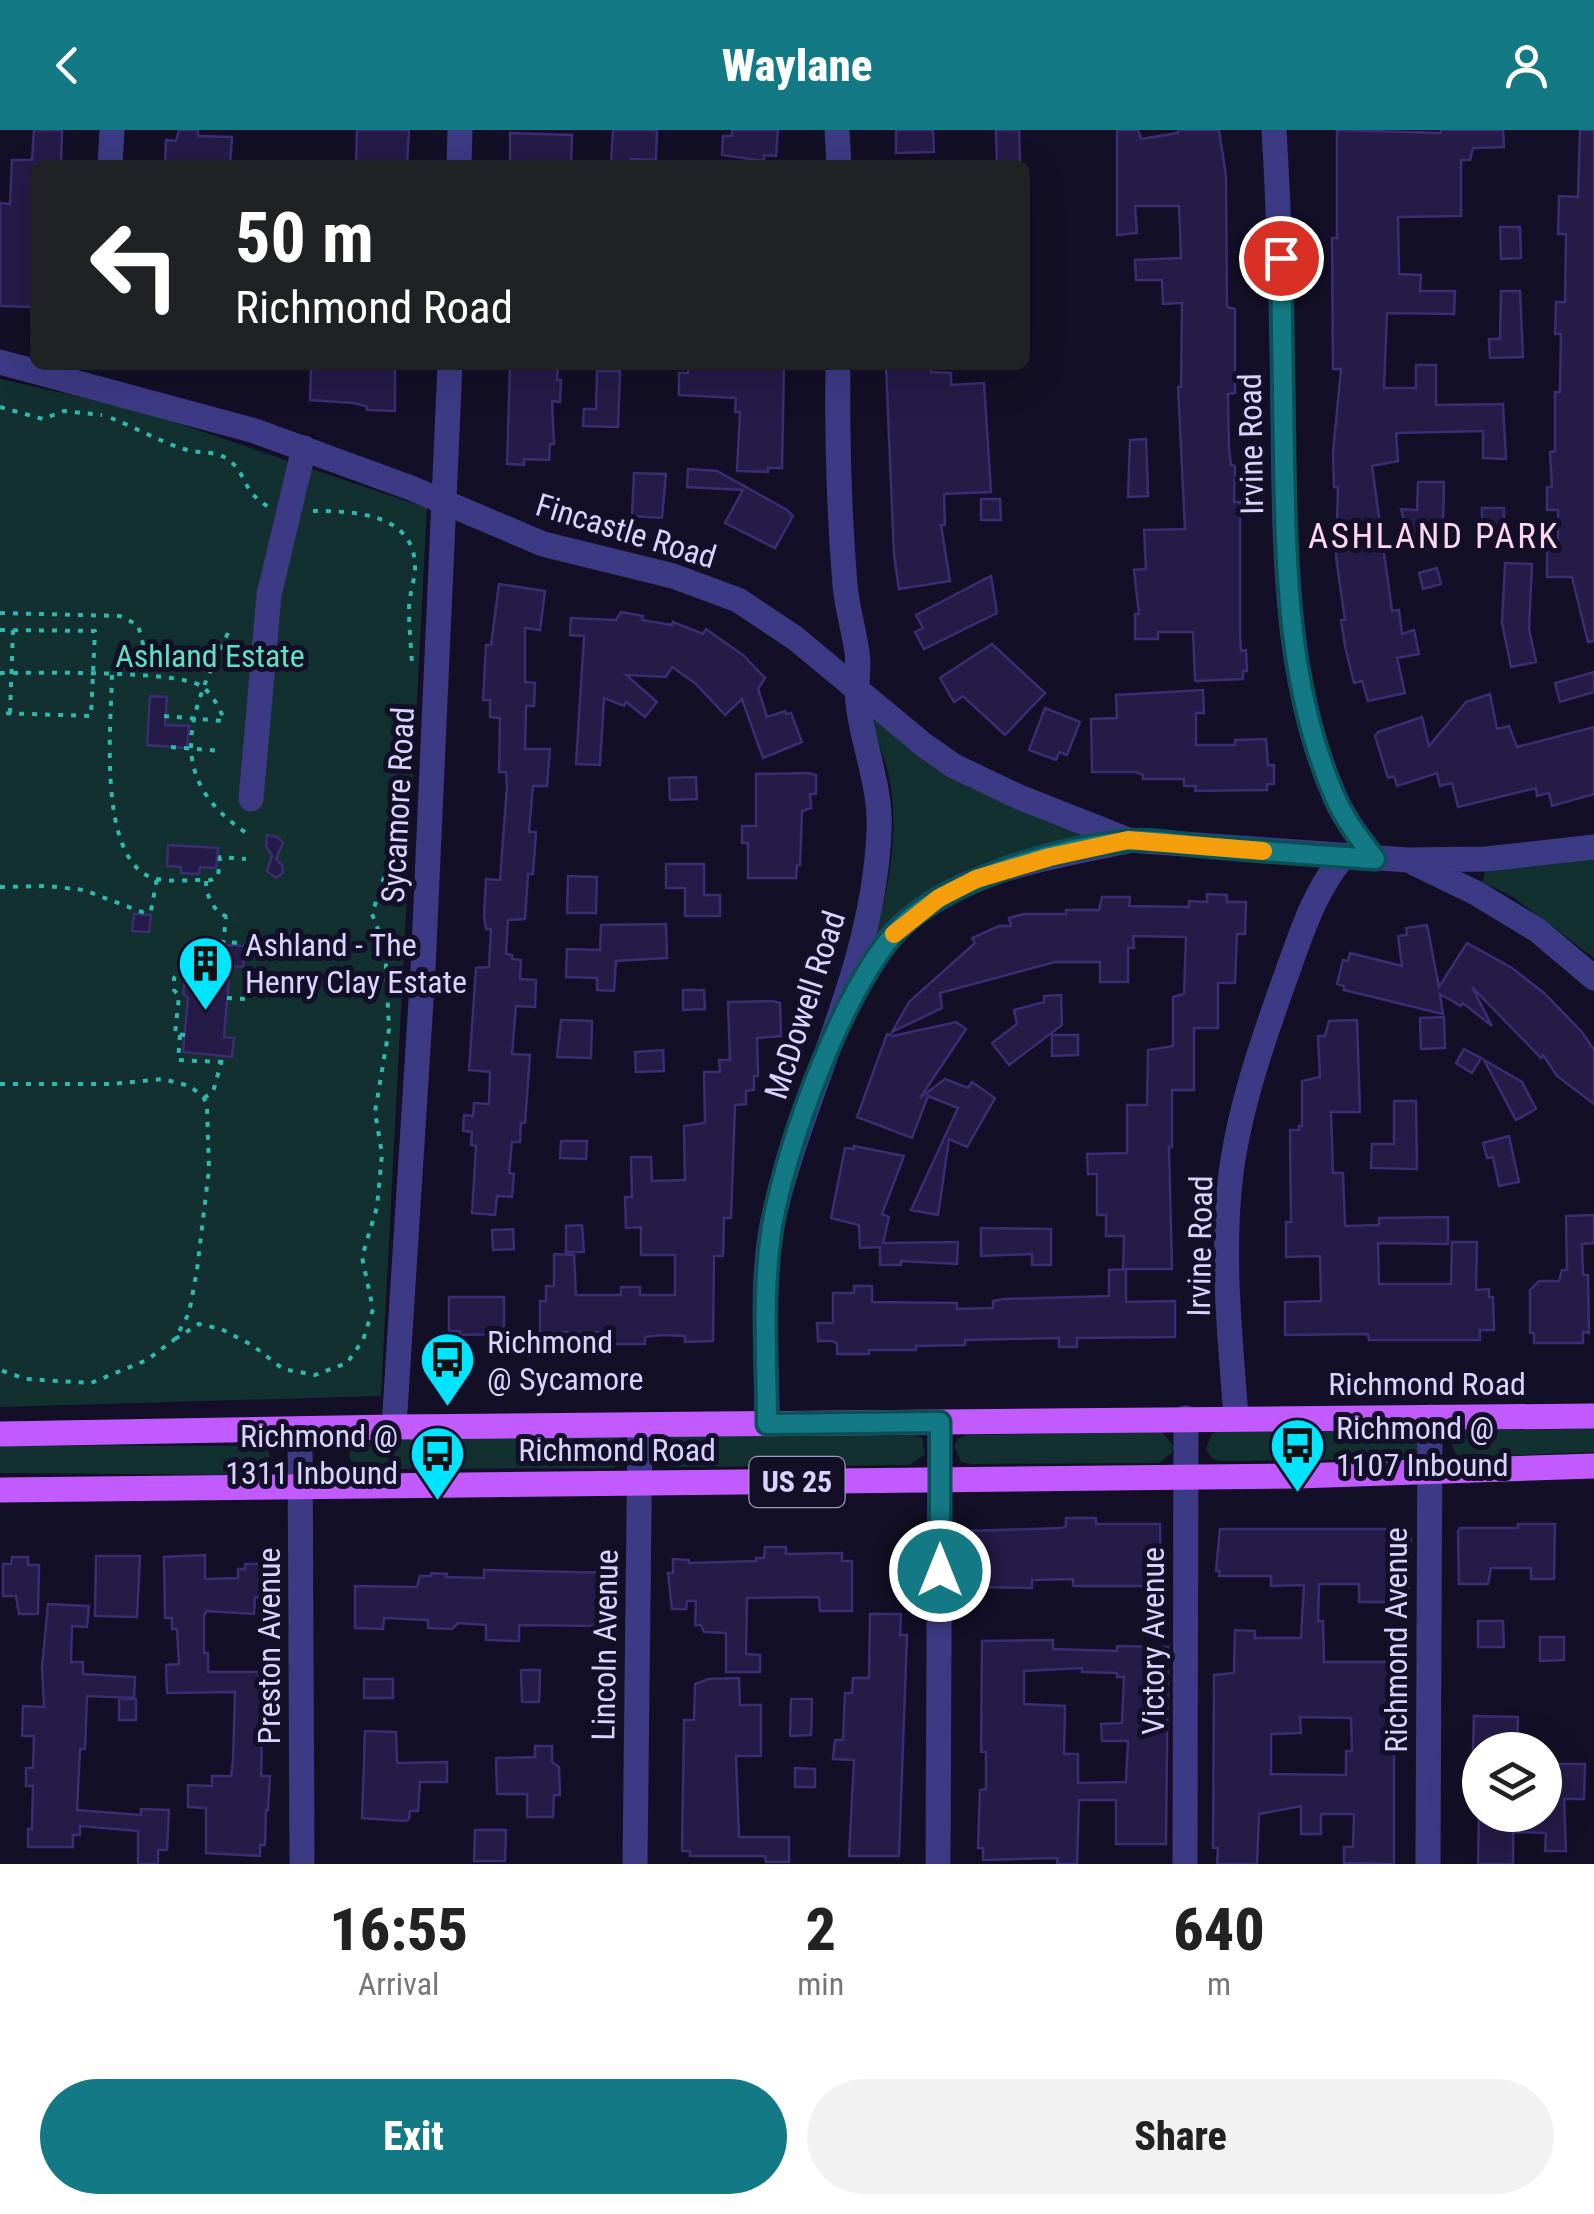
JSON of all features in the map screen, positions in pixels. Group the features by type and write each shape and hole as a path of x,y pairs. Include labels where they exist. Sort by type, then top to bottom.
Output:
{"main road":[{"name":"Richmond Road","path":"0,1434 1594,1416"},
{"name":"Richmond Road","path":"0,1490 1187,1478 1429,1474 1594,1466"}],"street":[{"path":"110,160 112,130"},
{"path":"458,160 460,130"},
{"path":"837,130 839,160"},
{"name":"Irvine Road","path":"1274,130 1280,223 1288,603 1304,703 1334,798 1375,859"},
{"name":"Fincastle Road","path":"0,362 30,366"},
{"name":"Fincastle Road","path":"57,370 100,376 304,448 543,544 673,576 738,600 795,638 954,766 1018,798 1128,840 1408,860 1486,859 1594,847"},
{"name":"Sycamore Road","path":"394,1427 422,989 450,370"},
{"name":"McDowell Road","path":"767,1424 768,1280 774,1215 801,1124 845,1008 871,904 880,831 878,797 857,690 858,655 845,592 837,450 838,370"},
{"path":"251,799 269,595 304,448"},
{"name":"Fincastle Road","path":"845,1008 883,946 907,921 939,898 976,879 1016,866 1128,840"},
{"name":"Irvine Road","path":"1236,1418 1228,1294 1232,1171 1270,1018 1313,902 1326,877 1343,857"},
{"path":"1408,860 1538,930 1594,978"},
{"name":"Richmond Avenue","path":"1428,1864 1430,1417"},
{"name":"Victory Avenue","path":"1185,1864 1186,1418"},
{"path":"938,1864 940,1422"},
{"name":"Lincoln Avenue","path":"635,1864 640,1426"},
{"name":"Preston Avenue","path":"300,1428 302,1864"}],"path":[{"path":"0,406 43,419 64,411 106,416 185,450 207,451 227,458 247,490 266,506 288,512 367,513 388,521 403,532 413,551 415,568 409,608 412,668"},
{"path":"0,613 120,616 138,626 143,644 142,674"},
{"path":"0,630 95,631 91,716 0,712"},
{"path":"10,713 13,630"},
{"path":"228,633 203,686 194,718 192,749 196,774 212,807 248,834"},
{"path":"0,672 142,674 192,681 203,686 223,719 164,716"},
{"path":"112,675 110,751 117,831 129,861 150,877 211,880 218,876 220,857 246,858"},
{"path":"171,747 222,751"},
{"path":"0,1370 26,1379 91,1383 147,1360 199,1324 252,1344 283,1369 315,1375 347,1363 364,1340 372,1309 362,1257 376,1207 382,1154 375,1112 389,1029 384,947 372,914 402,822 409,784"},
{"path":"0,887 84,890 142,912 151,911 157,878"},
{"path":"206,881 212,905 235,919"},
{"path":"223,943 226,917"},
{"path":"204,1098 212,1092 222,1059 178,1060 182,1035 175,1034 179,996 174,990 174,978 180,972 180,962 190,962 189,940 257,944"},
{"path":"228,998 245,999"},
{"path":"0,1084 112,1084 162,1079 190,1086 204,1098 209,1119 209,1169 203,1222 189,1313 175,1339"}],"green space":[{"name":"Ashland Estate","path":"0,379 139,410 427,508 381,1396 0,1407"},
{"path":"876,719 1095,829 1074,842 998,858 945,880 874,941 893,839 892,797 873,724"},
{"path":"1594,857 1594,958 1513,897 1482,882 1485,872 1493,869"},
{"path":"1594,1429 1594,1452 1458,1458 1451,1444 1459,1431"},
{"path":"1222,1431 1419,1431 1418,1457 1411,1459 1221,1461 1212,1459 1206,1449 1212,1433"},
{"path":"1162,1432 1173,1445 1172,1453 1159,1463 971,1464 961,1462 954,1446 966,1435"},
{"path":"914,1434 922,1438 925,1455 909,1465 678,1467 667,1466 659,1451 668,1439 677,1436"},
{"path":"617,1435 629,1446 628,1455 624,1463 613,1468 364,1469 354,1466 349,1457 350,1449 364,1438"},
{"path":"0,1445 263,1446 269,1451 270,1463 265,1472 246,1475 0,1473"}],"building":[{"path":"34,130 62,130 61,160 32,160"},
{"path":"179,130 198,130 198,136 232,137 230,160 165,160 166,140 176,141"},
{"path":"357,130 409,130 407,160 356,160"},
{"path":"613,130 657,130 656,160 611,160"},
{"path":"732,130 778,130 776,156 764,155 764,160 757,160 722,155 723,136 732,136"},
{"path":"896,130 933,130 934,152 896,153"},
{"path":"996,130 1019,130 1020,160 997,160"},
{"path":"1117,130 1138,130 1141,139 1178,130 1219,130 1226,176 1227,307 1235,309 1235,393 1228,394 1229,449 1231,465 1235,466 1234,502 1240,502 1240,634 1247,671 1243,671 1243,679 1195,681 1193,632 1158,632 1158,639 1135,639 1135,614 1139,614 1134,570 1146,569 1144,530 1185,529 1178,387 1182,303 1163,304 1162,280 1136,280 1135,260 1181,258 1179,206 1135,206 1137,233 1117,235"},
{"path":"1337,130 1503,130 1504,147 1473,148 1470,160 1461,160 1461,216 1398,217 1399,274 1421,275 1420,291 1455,291 1454,314 1387,313 1384,388 1416,388 1416,365 1436,365 1436,405 1503,404 1506,459 1483,458 1483,431 1396,433 1398,461 1372,466 1392,611 1399,610 1402,634 1414,630 1419,654 1397,658 1405,693 1368,701 1362,681 1354,683 1345,646 1336,557 1338,487 1334,487 1333,453 1341,369 1333,369 1332,238 1337,238"},
{"path":"1580,130 1594,130 1594,641 1588,642 1572,577 1547,577 1547,544 1558,544 1558,510 1547,510 1547,487 1552,487 1550,452 1555,451 1555,392 1560,392 1561,334 1555,334 1556,302 1565,302 1566,234 1558,234 1559,196 1578,197"},
{"path":"510,133 572,135 571,160 510,160"},
{"path":"12,160 30,160 30,307 0,306 0,203 10,204"},
{"path":"1500,227 1520,227 1521,258 1501,259"},
{"path":"1501,291 1520,291 1523,357 1490,358 1489,339 1500,339"},
{"path":"311,370 395,370 395,411 310,400"},
{"path":"510,370 558,370 560,402 552,401 554,444 550,444 549,460 524,459 524,465 507,464"},
{"path":"784,370 782,468 768,468 768,472 737,471 740,412 735,412 736,398 679,395 679,373"},
{"path":"886,370 951,373 951,385 984,383 991,492 944,494 945,525 941,525 950,581 899,589 894,555"},
{"path":"597,371 620,371 618,427 583,426 584,409 596,409"},
{"path":"1146,439 1148,496 1128,497 1130,440"},
{"path":"688,469 717,471 787,510 793,516 775,548 725,523 743,490 687,487"},
{"path":"634,473 666,474 662,518 632,516"},
{"path":"1418,482 1444,482 1443,526 1453,526 1452,550 1425,549 1426,532 1407,532 1401,509 1417,510"},
{"path":"981,499 1000,499 1001,520 981,520"},
{"path":"1482,508 1504,508 1504,530 1482,529"},
{"path":"1505,563 1532,564 1529,629 1536,662 1511,667 1502,623"},
{"path":"1437,568 1441,584 1423,589 1419,573"},
{"path":"991,576 997,613 924,649 915,632 923,628 916,615"},
{"path":"499,584 545,591 540,630 525,628 525,682 535,683 534,706 526,706 525,749 550,749 547,786 533,786 529,832 536,832 525,919 508,920 506,954 521,960 520,979 536,980 535,1007 516,1006 512,1054 530,1055 525,1123 521,1123 520,1142 512,1142 512,1197 497,1196 495,1215 472,1213 476,1146 471,1145 472,1132 463,1131 464,1115 473,1116 474,1103 489,1104 490,1072 469,1070 476,968 489,967 491,929 486,929 484,917 486,879 500,880 507,786 506,772 499,772 500,718 490,717 490,700 483,700 486,645 491,645"},
{"path":"621,612 643,616 642,620 672,625 673,622 703,634 706,629 744,656 765,678 758,689 767,717 791,713 802,742 763,758 742,699 725,715 696,684 672,667 666,677 626,675 657,702 645,717 626,702 624,706 604,698 600,765 576,764 584,636 570,635 571,618 616,620"},
{"path":"992,644 1045,693 1005,735 963,696 954,702 940,678"},
{"path":"1594,672 1594,692 1560,702 1555,683"},
{"path":"1203,690 1204,713 1196,713 1196,745 1235,745 1235,740 1266,739 1268,765 1274,765 1274,784 1267,784 1267,790 1195,791 1196,786 1184,786 1184,779 1143,779 1136,772 1092,772 1091,719 1117,718 1116,695"},
{"path":"1490,694 1497,729 1509,726 1517,747 1594,727 1594,794 1552,806 1549,793 1537,796 1536,788 1458,807 1452,783 1440,786 1437,773 1397,786 1394,776 1388,778 1375,736 1378,732 1422,717 1429,746 1466,702"},
{"path":"150,696 167,697 165,725 189,726 187,748 147,745"},
{"path":"1045,708 1080,722 1067,755 1059,752 1056,760 1029,750"},
{"path":"756,774 816,775 816,794 810,794 811,808 802,811 796,878 748,878 748,843 742,843 742,826 756,826"},
{"path":"696,777 697,799 670,800 669,778"},
{"path":"267,835 278,837 283,843 276,859 283,873 276,878 267,871 272,856 266,846"},
{"path":"168,845 218,848 216,868 200,867 199,874 181,873 181,867 167,866"},
{"path":"666,864 704,864 704,895 720,895 720,916 685,916 685,888 666,888"},
{"path":"568,876 597,877 596,913 567,913"},
{"path":"1207,894 1227,895 1227,902 1246,902 1245,934 1237,934 1235,983 1218,983 1218,1028 1194,1028 1194,1090 1172,1090 1172,1269 1123,1269 1124,1236 1106,1236 1106,1215 1097,1215 1097,1174 1088,1174 1087,1154 1127,1153 1127,1105 1147,1105 1148,1050 1173,1046 1173,997 1184,994 1186,937 1133,936 1134,948 1128,948 1128,982 1100,982 1100,962 1055,962 940,993 942,1008 892,1032 909,1002 975,943 972,938 999,926 1011,926 1009,918 1099,910 1102,897 1130,897 1129,906 1189,907 1189,901 1207,902"},
{"path":"134,914 151,915 149,932 132,931"},
{"path":"666,924 667,958 616,961 614,991 597,990 597,978 566,977 567,949 600,950 601,925"},
{"path":"1427,925 1439,987 1467,943 1512,968 1544,993 1582,1032 1594,1050 1594,1104 1557,1076 1543,1055 1541,1058 1472,987 1492,1026 1463,1003 1461,1006 1440,994 1443,1014 1344,990 1344,986 1337,984 1343,960 1348,961 1350,953 1402,966 1398,936 1407,935 1406,928"},
{"name":"Ashland - The Henry Clay Estate","path":"191,943 245,946 243,967 230,966 224,1037 234,1038 232,1057 183,1052 188,998 183,993 185,981 204,967 190,959"},
{"path":"683,990 704,990 705,1009 683,1010"},
{"path":"1061,995 1062,1025 1009,1065 992,1043 1017,1024 1014,1010 1044,1002 1044,996"},
{"path":"728,1002 780,1003 781,1036 757,1038 758,1076 754,1076 754,1090 746,1091 746,1104 735,1105 731,1218 724,1218 723,1256 714,1256 713,1341 685,1342 685,1336 662,1335 645,1337 645,1344 605,1344 605,1332 540,1332 540,1301 546,1301 546,1286 554,1286 554,1254 574,1255 576,1295 621,1295 621,1287 640,1287 640,1295 675,1295 675,1255 641,1255 641,1227 626,1228 625,1197 632,1197 631,1157 651,1157 652,1181 685,1180 684,1126 705,1123 704,1072 720,1072 719,1060 730,1060"},
{"path":"1444,1017 1445,1048 1421,1049 1420,1018"},
{"path":"561,1020 592,1021 591,1058 557,1057"},
{"path":"1357,1020 1360,1112 1331,1112 1333,1173 1343,1173 1345,1226 1379,1225 1379,1218 1448,1217 1448,1244 1378,1243 1379,1284 1451,1284 1452,1242 1477,1242 1476,1290 1489,1289 1489,1297 1493,1297 1494,1330 1480,1330 1480,1340 1369,1340 1368,1334 1285,1335 1285,1302 1321,1301 1320,1256 1286,1257 1286,1222 1291,1222 1290,1130 1302,1126 1302,1081 1320,1077 1318,1036 1325,1036 1329,1021"},
{"path":"956,1022 966,1029 920,1098 945,1079 968,1088 972,1082 995,1098 967,1147 949,1139 938,1215 911,1210 958,1108 928,1096 912,1138 857,1117 887,1034"},
{"path":"1052,1035 1078,1035 1078,1055 1052,1056"},
{"path":"1464,1049 1481,1058 1472,1073 1456,1063"},
{"path":"663,1050 664,1071 636,1072 635,1052"},
{"path":"1484,1060 1522,1082 1536,1109 1516,1120"},
{"path":"1394,1101 1416,1101 1417,1169 1371,1168 1372,1144 1394,1144"},
{"path":"1509,1136 1519,1182 1499,1186 1493,1157 1487,1158 1483,1143"},
{"path":"561,1141 587,1141 586,1159 560,1158"},
{"path":"854,1146 904,1156 882,1214 889,1217 883,1243 958,1242 957,1264 901,1261 901,1265 880,1265 880,1247 860,1248 859,1225 831,1218 845,1148"},
{"path":"1594,1215 1594,1243 1582,1244 1583,1275 1588,1275 1589,1333 1583,1332 1583,1343 1534,1343 1534,1333 1530,1333 1530,1290 1539,1281 1559,1281 1562,1270 1567,1270 1566,1216"},
{"path":"582,1225 584,1252 566,1252 566,1226"},
{"path":"981,1228 1051,1229 1051,1265 1032,1265 1032,1254 981,1256"},
{"path":"513,1229 514,1249 493,1250 492,1230"},
{"path":"1126,1269 1126,1302 1175,1301 1175,1337 1077,1338 1077,1347 1059,1347 1059,1338 965,1340 965,1345 869,1350 869,1354 837,1354 833,1341 818,1341 817,1323 833,1323 833,1293 854,1293 854,1286 872,1286 872,1302 957,1303 957,1309 993,1308 993,1301 1004,1299 1109,1296 1109,1270"},
{"path":"449,1297 504,1297 504,1334 460,1335 460,1331 449,1331"},
{"path":"1066,1518 1096,1518 1096,1524 1160,1524 1161,1586 1073,1586 1073,1579 1032,1580 1032,1588 974,1587 974,1550 966,1550 966,1531 1062,1528"},
{"path":"1518,1524 1555,1524 1554,1579 1531,1579 1531,1568 1491,1568 1488,1584 1459,1584 1460,1528 1518,1528"},
{"path":"1220,1529 1406,1529 1406,1537 1411,1537 1408,1602 1359,1602 1359,1584 1319,1584 1318,1621 1323,1621 1324,1662 1388,1662 1388,1667 1394,1667 1394,1864 1344,1863 1344,1847 1353,1847 1354,1814 1321,1814 1321,1834 1301,1834 1301,1806 1259,1814 1257,1864 1217,1864 1218,1848 1213,1848 1214,1675 1234,1673 1235,1630 1255,1631 1255,1638 1301,1638 1304,1585 1271,1586 1271,1576 1219,1576 1220,1571 1216,1571","holes":["1300,1717 1351,1718 1352,1751 1346,1751 1346,1775 1271,1774 1271,1734 1301,1733"]},
{"path":"765,1547 786,1547 786,1554 842,1553 842,1561 852,1561 852,1611 820,1611 819,1597 747,1598 746,1654 760,1655 760,1672 726,1672 726,1633 704,1632 701,1625 695,1625 696,1601 687,1601 686,1609 672,1609 668,1573 673,1573 673,1559 689,1563 756,1561 764,1558"},
{"path":"205,1555 205,1579 238,1578 238,1569 245,1569 245,1564 269,1564 269,1569 279,1569 278,1598 255,1597 254,1614 206,1611 204,1617 208,1672 269,1672 268,1699 263,1699 261,1776 270,1776 265,1845 260,1845 260,1856 206,1853 206,1808 188,1807 188,1785 212,1786 212,1776 231,1776 235,1692 167,1693 166,1665 179,1664 177,1629 172,1629 172,1618 165,1618 164,1557"},
{"path":"96,1556 140,1556 137,1617 95,1616"},
{"path":"12,1557 28,1557 28,1565 39,1565 38,1614 19,1614 16,1596 3,1596 3,1564 11,1564"},
{"path":"484,1570 613,1573 612,1583 618,1583 615,1622 599,1621 598,1626 519,1625 519,1641 486,1640 486,1625 458,1623 452,1629 428,1628 428,1620 384,1618 383,1629 355,1628 355,1586 417,1587 420,1576 431,1573 484,1578"},
{"path":"48,1604 89,1606 87,1627 72,1626 71,1662 83,1662 83,1674 135,1677 134,1698 87,1696 77,1810 141,1815 141,1809 169,1810 167,1850 158,1850 158,1864 138,1864 138,1831 80,1826 80,1835 73,1835 73,1847 28,1847 33,1786 26,1786 26,1768 33,1768 34,1736 22,1736 23,1706 44,1707 42,1667"},
{"path":"870,1614 901,1614 900,1635 907,1635 899,1856 849,1856 854,1760 833,1759 835,1740 843,1740 845,1693 852,1693 853,1678 869,1678"},
{"path":"1478,1621 1503,1621 1504,1647 1478,1647"},
{"path":"1540,1637 1564,1637 1564,1660 1540,1661"},
{"path":"1053,1640 1053,1649 1117,1651 1117,1646 1168,1647 1166,1844 1116,1844 1116,1800 1079,1800 1077,1864 1057,1864 1058,1858 983,1860 983,1848 978,1848 980,1790 986,1789 986,1752 981,1752 982,1641","holes":["1082,1668 1082,1672 1117,1673 1117,1677 1124,1677 1122,1723 1101,1724 1102,1741 1128,1741 1126,1782 1078,1783 1078,1754 1064,1754 1065,1706 1024,1704 1024,1671"]},
{"path":"521,1670 540,1670 539,1702 522,1702"},
{"path":"739,1678 740,1705 761,1705 761,1756 736,1756 739,1837 789,1837 789,1862 766,1862 765,1856 690,1856 690,1851 682,1851 684,1720 694,1720 695,1684 708,1679"},
{"path":"364,1679 393,1679 393,1698 364,1698"},
{"path":"119,1699 136,1699 136,1720 119,1720"},
{"path":"791,1699 812,1699 811,1735 790,1736"},
{"path":"1474,1716 1518,1717 1518,1732 1474,1732"},
{"path":"365,1731 396,1732 397,1763 447,1762 447,1782 420,1782 418,1811 410,1811 405,1821 362,1818"},
{"path":"535,1746 552,1746 552,1762 559,1767 560,1795 554,1795 553,1817 527,1817 527,1794 497,1794 496,1758 535,1757"},
{"path":"1562,1764 1585,1764 1584,1799 1564,1799 1566,1851 1545,1851 1546,1833 1513,1832 1562,1832"},
{"path":"795,1768 815,1769 815,1787 795,1787"},
{"path":"475,1830 506,1830 505,1861 474,1861"},
{"path":"1479,1832 1513,1832 1513,1864 1478,1864"}],"slow traffic":[{"path":"894,934 939,898 976,879 1050,857 1128,840 1263,851"}],"place":[{"name":"Ashland - The Henry Clay Estate","path":"206,1012"},
{"name":"Richmond @ Sycamore","path":"448,1409"},
{"name":"Richmond @ 1107 Inbound","path":"1297,1495"},
{"name":"Richmond @ 1311 Inbound","path":"437,1503"}],"district":[{"name":"ASHLAND PARK","path":"1434,536"}],"route":[{"path":"940,1571 940,1422 767,1424 768,1280 774,1215 801,1124 845,1008 883,946 907,921 939,898 976,879 1016,866 1128,840 1375,859 1334,798 1304,703 1296,656 1288,603 1281,258"}]}
